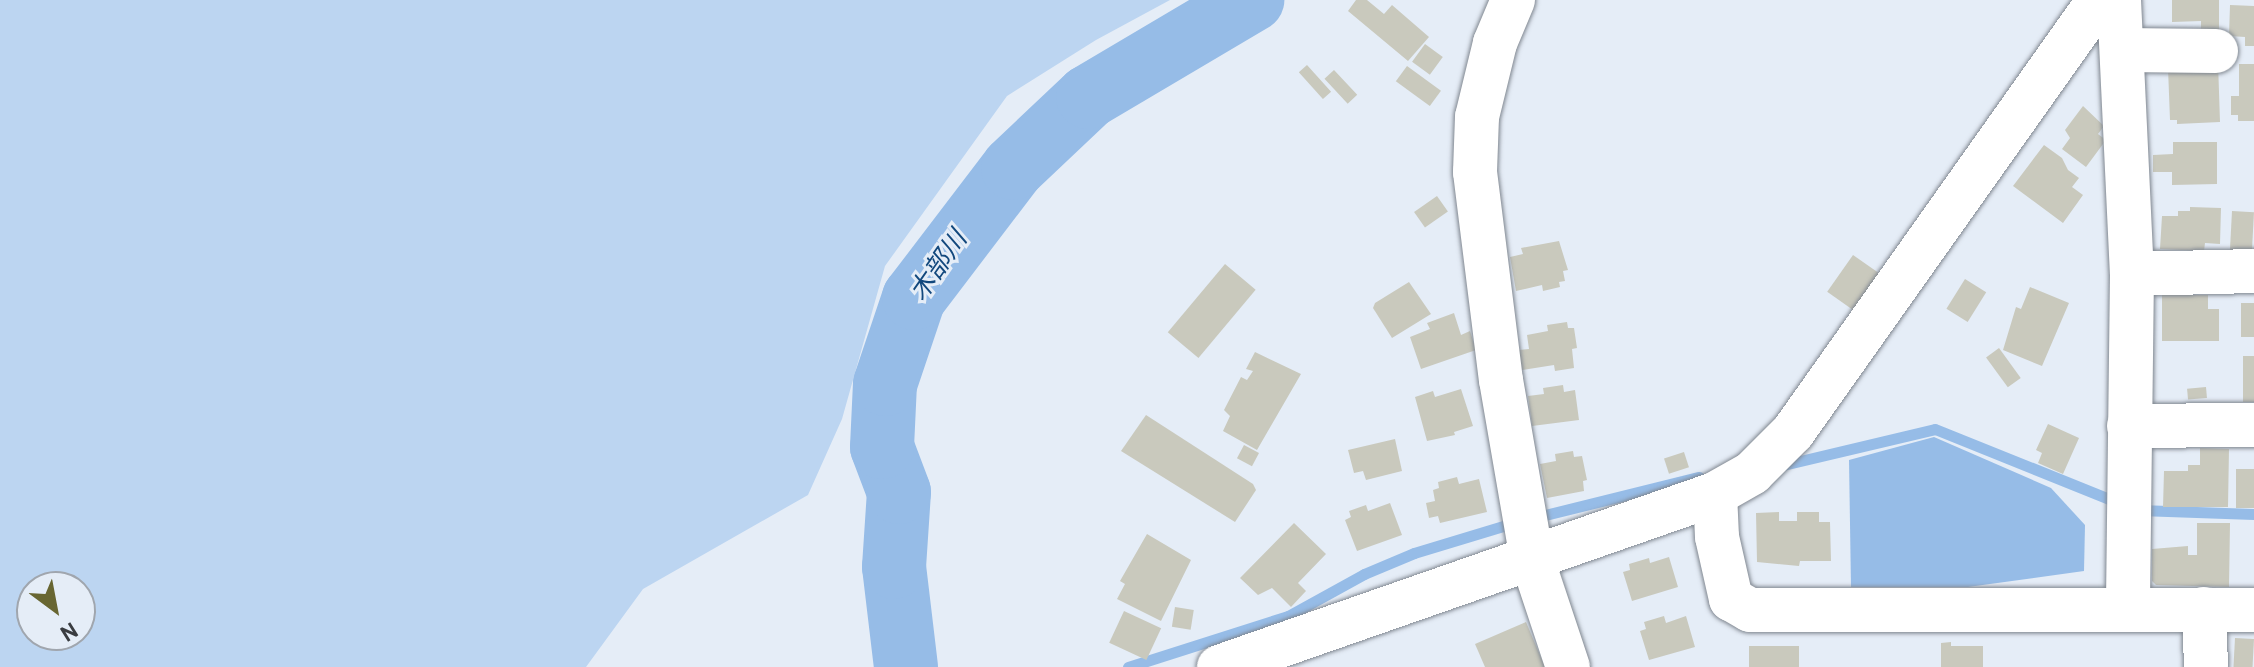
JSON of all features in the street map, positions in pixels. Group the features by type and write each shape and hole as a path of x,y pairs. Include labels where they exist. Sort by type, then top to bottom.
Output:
{"street":[{"path":"1513,0 1495,43 1477,117 1475,172 1501,380 1532,559 1568,667"},
{"path":"1219,667 1715,494 1752,473 1793,432 2099,0"},
{"path":"2119,0 2132,274 2128,609"},
{"path":"2122,50 2216,51"},
{"path":"2132,274 2254,271"},
{"path":"2129,426 2254,425"},
{"path":"1715,494 1717,537 1731,599 1750,610 2254,610"},
{"path":"2204,609 2206,667"}],"shaded area":[{"path":"0,0 1170,0 1096,40 1007,96 885,266 842,419 808,495 643,589 586,667 0,667"},
{"path":"1934,437 2051,488 2085,525 2084,571 1968,587 1851,587 1849,460"}],"building":[{"path":"1356,0 1367,0 1384,14 1392,5 1429,37 1408,61 1348,11"},
{"path":"2172,0 2219,0 2219,32 2201,32 2201,21 2172,22"},
{"path":"2230,5 2254,6 2254,46 2245,46 2245,37 2229,36"},
{"path":"1425,44 1443,57 1430,75 1412,62"},
{"path":"2218,62 2220,122 2177,124 2177,120 2170,120 2168,68"},
{"path":"2239,64 2254,64 2254,121 2238,121 2238,115 2231,115 2231,96 2239,96"},
{"path":"1307,65 1331,92 1323,99 1299,72"},
{"path":"1407,66 1441,91 1430,106 1396,81"},
{"path":"1334,70 1357,95 1348,104 1324,79"},
{"path":"2083,106 2104,126 2098,134 2106,140 2086,167 2062,149 2070,138 2065,130"},
{"path":"2173,142 2217,142 2217,184 2172,185 2172,172 2153,172 2153,155 2173,154"},
{"path":"2044,145 2062,158 2068,170 2079,178 2072,187 2083,195 2063,223 2013,186"},
{"path":"1437,196 1448,212 1425,228 1414,212"},
{"path":"2190,207 2221,208 2220,244 2205,243 2204,251 2160,249 2162,216 2178,216 2178,211 2190,211"},
{"path":"2232,211 2254,212 2252,253 2230,252"},
{"path":"1559,241 1568,270 1563,271 1565,281 1559,282 1560,287 1543,291 1542,285 1516,291 1510,257 1523,254 1521,248"},
{"path":"1853,255 1882,275 1856,312 1827,292"},
{"path":"1225,264 1256,290 1198,358 1168,332"},
{"path":"1965,279 1986,292 1968,322 1946,309"},
{"path":"1409,282 1431,314 1392,338 1373,308 1375,303"},
{"path":"2030,287 2069,303 2042,366 2003,350 2016,307 2021,309"},
{"path":"2162,295 2208,295 2208,309 2219,309 2219,341 2162,341"},
{"path":"2241,303 2254,303 2254,337 2241,337"},
{"path":"1454,313 1461,335 1470,331 1476,350 1421,369 1410,337 1430,329 1427,323"},
{"path":"1567,322 1568,328 1574,328 1577,348 1572,349 1574,368 1555,371 1554,365 1522,370 1519,350 1529,349 1527,335 1548,331 1547,325"},
{"path":"1999,348 2021,378 2008,387 1986,357"},
{"path":"1255,352 1301,374 1257,450 1223,431 1230,416 1224,410 1241,377 1247,380 1253,371 1246,369"},
{"path":"2243,356 2254,356 2254,402 2243,402"},
{"path":"1563,385 1564,392 1575,390 1579,420 1532,426 1528,396 1544,394 1543,388"},
{"path":"2206,387 2207,398 2188,400 2187,389"},
{"path":"1461,389 1473,426 1454,432 1455,435 1427,441 1415,397 1433,391 1435,397"},
{"path":"1146,415 1253,484 1256,490 1235,522 1121,451"},
{"path":"2048,424 2079,438 2063,474 2038,463 2042,453 2036,450"},
{"path":"1395,439 1402,471 1366,480 1363,471 1354,473 1348,450"},
{"path":"1244,445 1259,453 1252,466 1237,458"},
{"path":"2200,448 2229,449 2228,507 2163,507 2164,471 2188,471 2188,465 2200,465"},
{"path":"1573,451 1574,457 1582,456 1587,480 1583,481 1584,491 1547,498 1540,464 1556,461 1555,454"},
{"path":"1684,452 1689,467 1669,474 1664,458"},
{"path":"2236,469 2254,469 2254,508 2236,508"},
{"path":"1457,477 1459,484 1479,479 1487,512 1440,523 1438,516 1429,518 1426,503 1435,501 1433,490 1439,488 1438,482"},
{"path":"1390,503 1402,535 1357,551 1345,520 1351,517 1349,511 1366,505 1368,511"},
{"path":"1779,512 1779,521 1797,521 1797,512 1819,512 1819,522 1830,522 1831,561 1800,561 1799,566 1757,562 1756,513"},
{"path":"1294,523 1326,554 1298,583 1306,591 1291,607 1272,588 1258,595 1240,578"},
{"path":"2197,523 2230,523 2229,587 2156,585 2152,581 2152,549 2188,546 2188,555 2197,555"},
{"path":"1147,534 1191,560 1161,621 1117,599 1125,584 1120,581"},
{"path":"1669,557 1678,587 1632,601 1623,572 1630,570 1629,564 1649,558 1650,563"},
{"path":"1175,607 1194,610 1191,630 1172,627"},
{"path":"1124,611 1161,628 1146,660 1109,643"},
{"path":"1664,616 1666,623 1686,616 1695,647 1649,660 1640,631 1646,629 1644,622"},
{"path":"1526,622 1545,667 1485,667 1475,644"},
{"path":"2235,638 2254,639 2253,667 2233,667"},
{"path":"1951,642 1951,646 1983,646 1983,667 1941,667 1941,643"},
{"path":"1749,646 1799,646 1799,667 1749,667"}],"waterway":[{"name":"木部川","path":"906,667 894,567 899,492 882,447 885,384 914,298 1013,168 1088,97 1252,0"},
{"path":"1779,466 1935,429 2119,503"},
{"path":"1533,518 1699,477"},
{"path":"2139,510 2254,514"},
{"path":"1128,667 1288,616 1364,574 1414,553 1516,522"}]}
